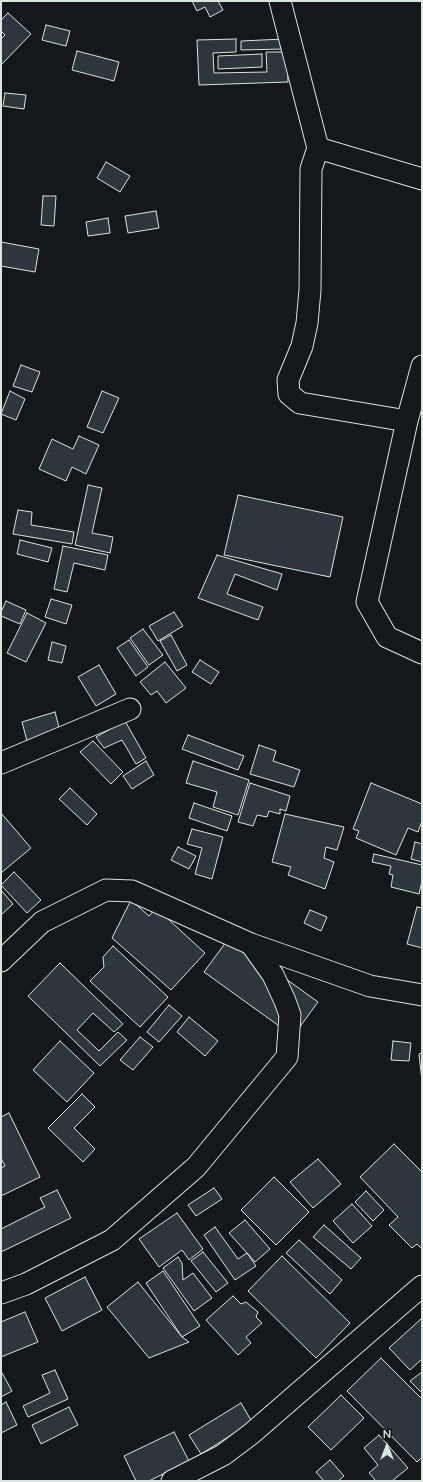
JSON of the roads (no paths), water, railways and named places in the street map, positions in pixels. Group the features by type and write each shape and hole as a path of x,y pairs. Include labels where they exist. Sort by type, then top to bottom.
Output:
{"street":[{"path":"280,1 318,148 311,169 310,290 307,323 302,346 288,380 289,394 300,403 406,421"},
{"path":"318,148 422,179"},
{"path":"422,366 419,390 406,421 367,602 387,637 422,653"},
{"path":"1,763 130,709"},
{"path":"1,961 42,922 106,890 132,890 251,944 370,986 422,995"},
{"path":"1,1293 26,1284 112,1240 196,1167 287,1057 290,1016 273,975 251,944"},
{"path":"172,1481 223,1455 251,1434 422,1286"}]}
